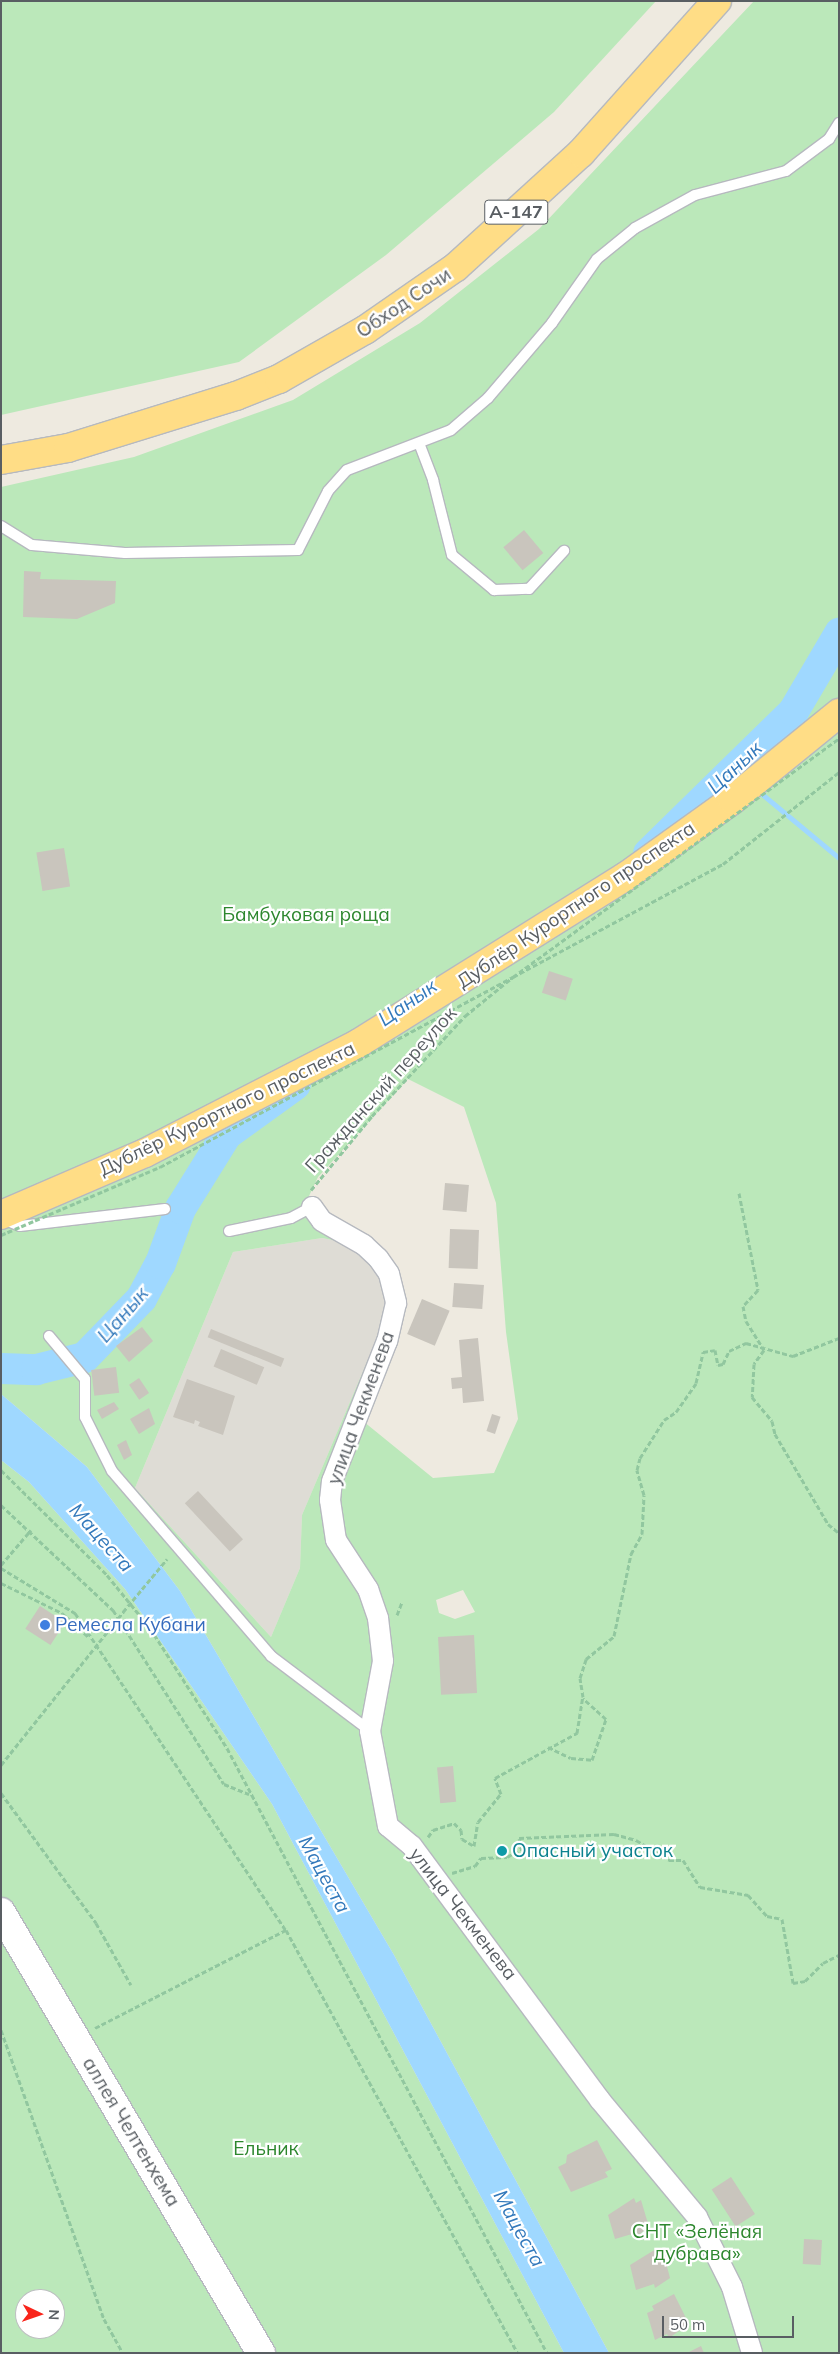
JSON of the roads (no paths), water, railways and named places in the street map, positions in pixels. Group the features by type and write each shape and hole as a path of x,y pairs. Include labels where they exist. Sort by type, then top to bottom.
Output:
{"highway":[{"name":"Обход Сочи","path":"1,460 68,448 236,396 279,379 365,330 456,267 581,153 717,1"},
{"name":"Дублёр Курортного проспекта","path":"1,1217 145,1153 359,1043 625,877 732,800 839,713"}],"main road":[{"name":"аллея Челтенхема","path":"1,1912 261,2353"}],"street":[{"name":"улица Чекменева","path":"312,1207 322,1221 364,1245 378,1258 388,1274 396,1304 387,1341 332,1481 330,1500 330,1521 336,1540 368,1589 378,1618 383,1661 370,1731 388,1826 412,1846 600,2100 697,2217 732,2287 752,2353"}],"lane":[{"path":"1,526 32,545 106,551 298,550 328,491 347,470 451,430 488,398 552,322 597,259 635,228 696,195 786,171 829,138 839,124"},
{"path":"418,443 433,480 452,555 494,590 529,589 564,551"},
{"path":"229,1231 290,1218 312,1207"},
{"path":"1,1217 20,1226 165,1209"},
{"path":"49,1336 85,1379 85,1417 112,1471 271,1656 370,1731"}],"water":[{"name":"Мацеста","path":"1,1394 87,1467 180,1591 394,1955 609,2353 564,2353 272,1804 125,1589 29,1482 1,1460"}],"waterway":[{"name":"Цанык","path":"648,853 793,711 839,633"},
{"path":"732,769 744,779"},
{"path":"757,790 839,858"},
{"name":"Цанык","path":"1,1368 36,1369 84,1357 141,1298 160,1263 180,1208 226,1134 295,1084"}],"place":[{"name":"Ремесла Кубани","path":"45,1625"},
{"name":"Опасный участок","path":"502,1851"}],"park label":[{"name":"Бамбуковая роща","path":"306,915"},
{"name":"Ельник","path":"266,2149"},
{"name":"СНТ «Зелёная дубрава»","path":"697,2243"}]}
